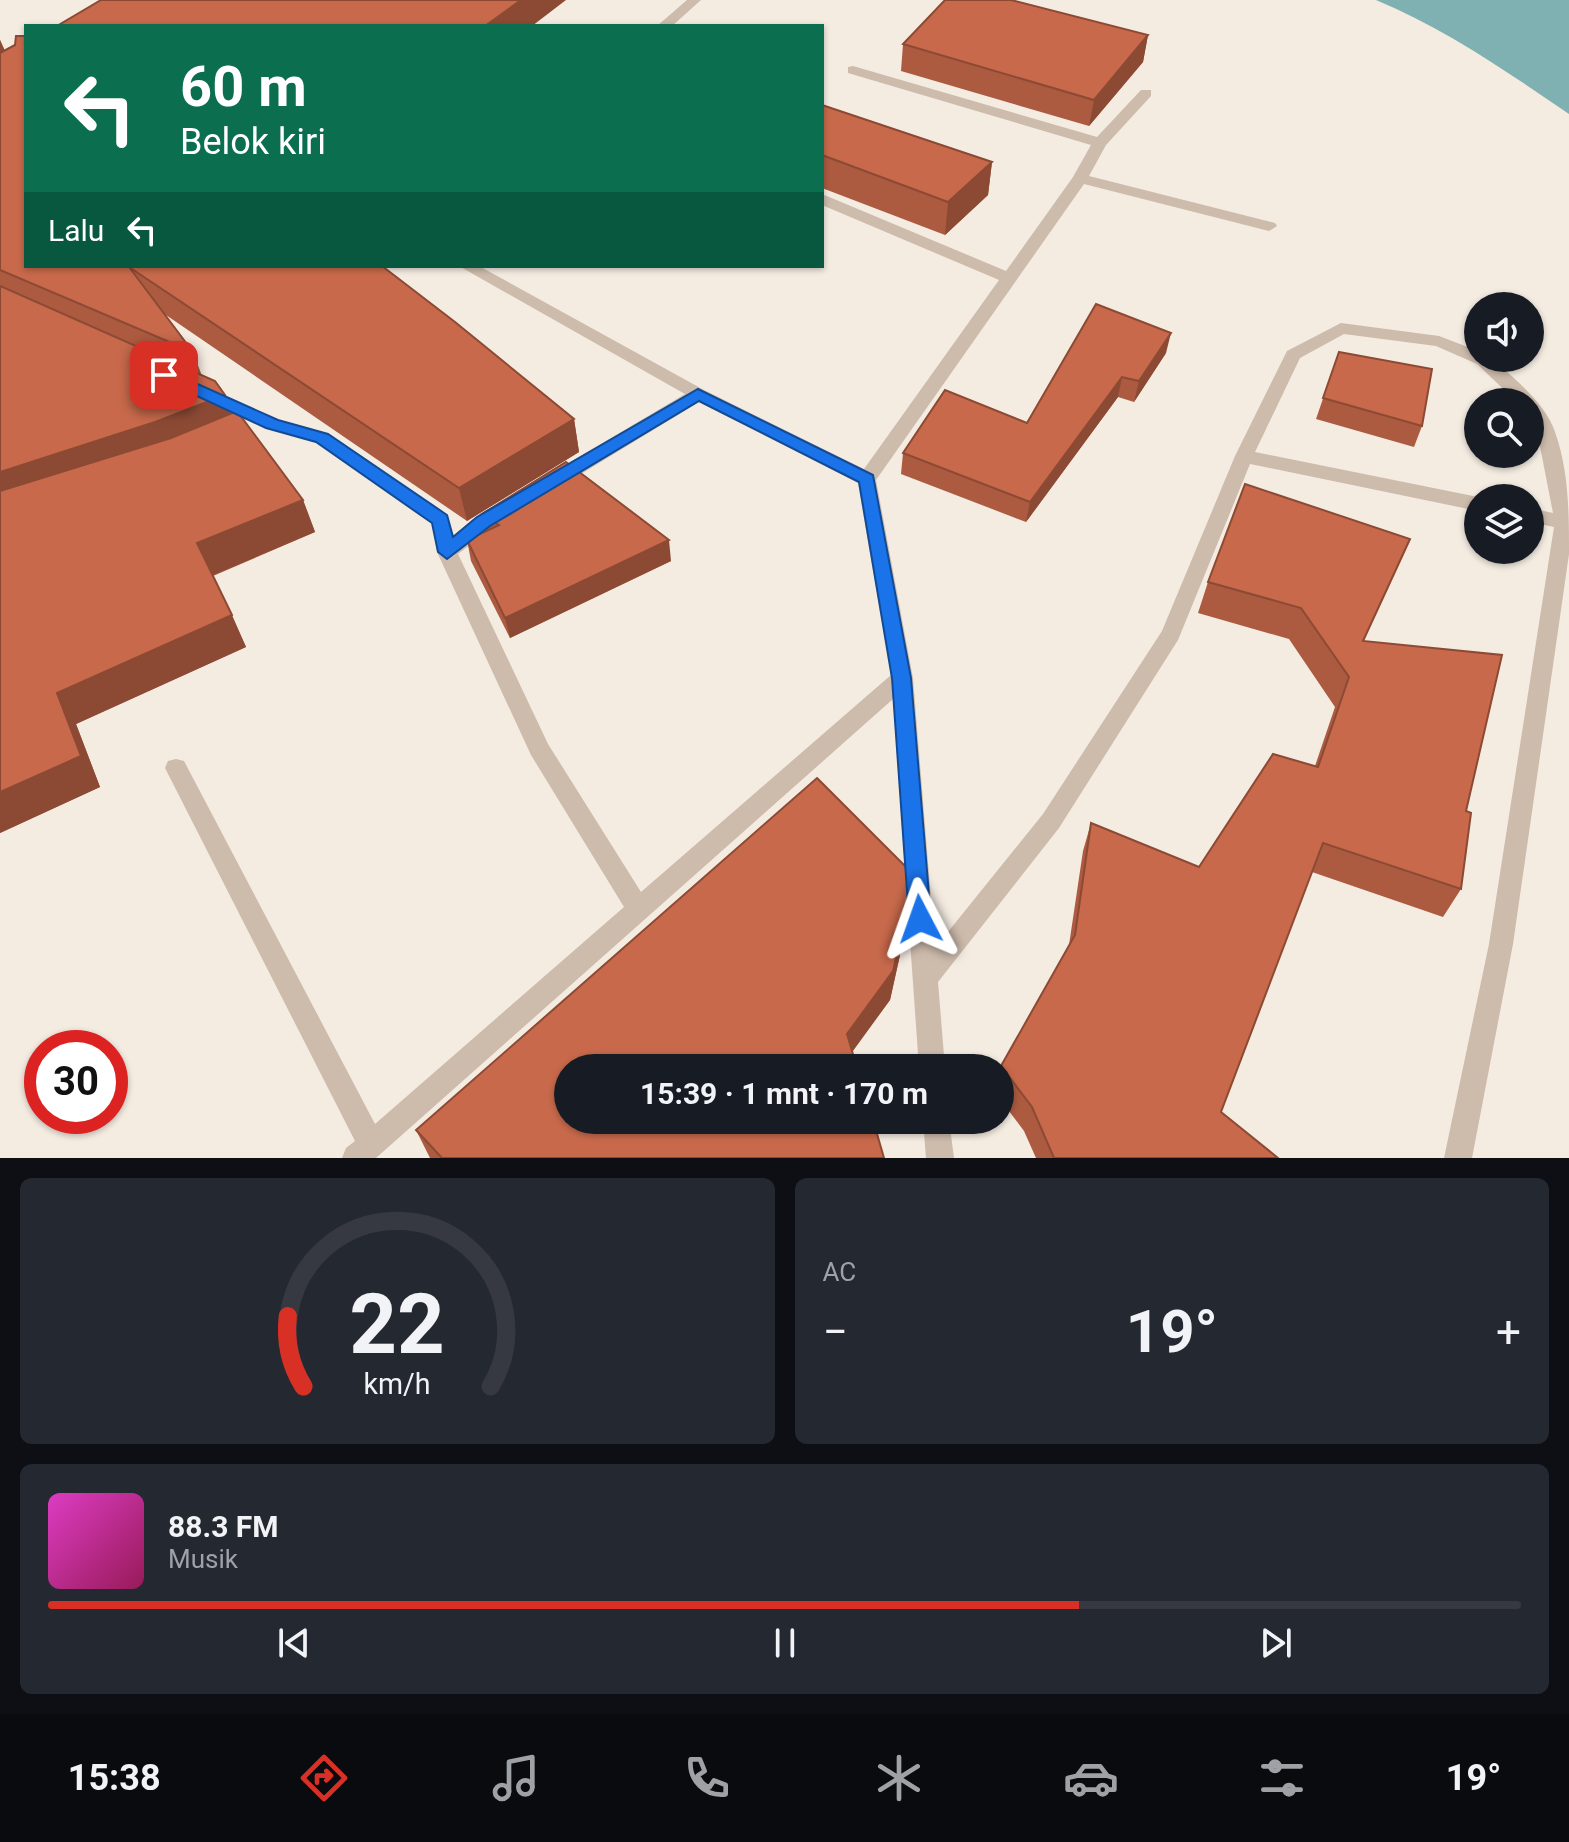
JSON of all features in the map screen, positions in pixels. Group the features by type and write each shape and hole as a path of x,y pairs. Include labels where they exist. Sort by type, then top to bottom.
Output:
{"street":[{"path":"666,24 695,0"},
{"path":"853,70 1100,143"},
{"path":"931,1054 902,678 867,479 1080,178 1100,143 1146,93"},
{"path":"1080,178 1269,226"},
{"path":"824,200 1009,278"},
{"path":"471,268 698,394 867,479"},
{"path":"925,979 1051,821 1171,634 1244,456 1293,355 1341,328 1439,341 1483,360 1516,388"},
{"path":"186,385 272,424 322,438 441,520 447,552 539,749 638,909"},
{"path":"447,552 484,521 698,394"},
{"path":"245,435 272,424"},
{"path":"1458,1158 1501,944 1564,522 1544,427"},
{"path":"1244,456 1464,501"},
{"path":"1544,518 1564,522"},
{"path":"176,768 364,1151 902,678"},
{"path":"937,1134 940,1158"}],"water":[{"path":"1376,0 1569,0 1569,114 1451,38"}],"building":[{"path":"101,0 521,0 488,24 60,24"},
{"path":"945,0 1011,0 1148,35 1094,100 903,44"},
{"path":"16,36 24,36 24,268 130,268 193,352 0,270 0,53 15,45"},
{"path":"824,106 992,162 948,202 824,156"},
{"path":"130,268 385,268 574,419 459,488"},
{"path":"0,286 215,381 225,395 155,422 0,472"},
{"path":"1096,304 1171,333 1139,381 1122,377 1030,502 903,453 945,390 1027,423"},
{"path":"1339,352 1432,369 1422,426 1323,398"},
{"path":"237,411 303,500 197,543 232,615 57,693 81,756 0,792 0,491 171,438"},
{"path":"566,462 669,540 505,618 467,540 499,525 482,514"},
{"path":"1245,484 1410,539 1363,641 1502,655 1466,811 1471,813 1461,889 1323,843 1221,1112 1278,1158 1054,1158 1032,1107 1014,1083 1014,1054 1008,1054 1075,935 1091,823 1199,867 1273,754 1318,767 1349,677 1301,608 1208,582"},
{"path":"817,778 908,869 910,898 893,971 847,1034 853,1054 554,1054 554,1134 877,1134 884,1158 442,1158 416,1130"}],"route":[{"path":"164,375 272,424 322,438 441,520 447,552 484,521 698,394 867,479 902,678 920,919"}]}
